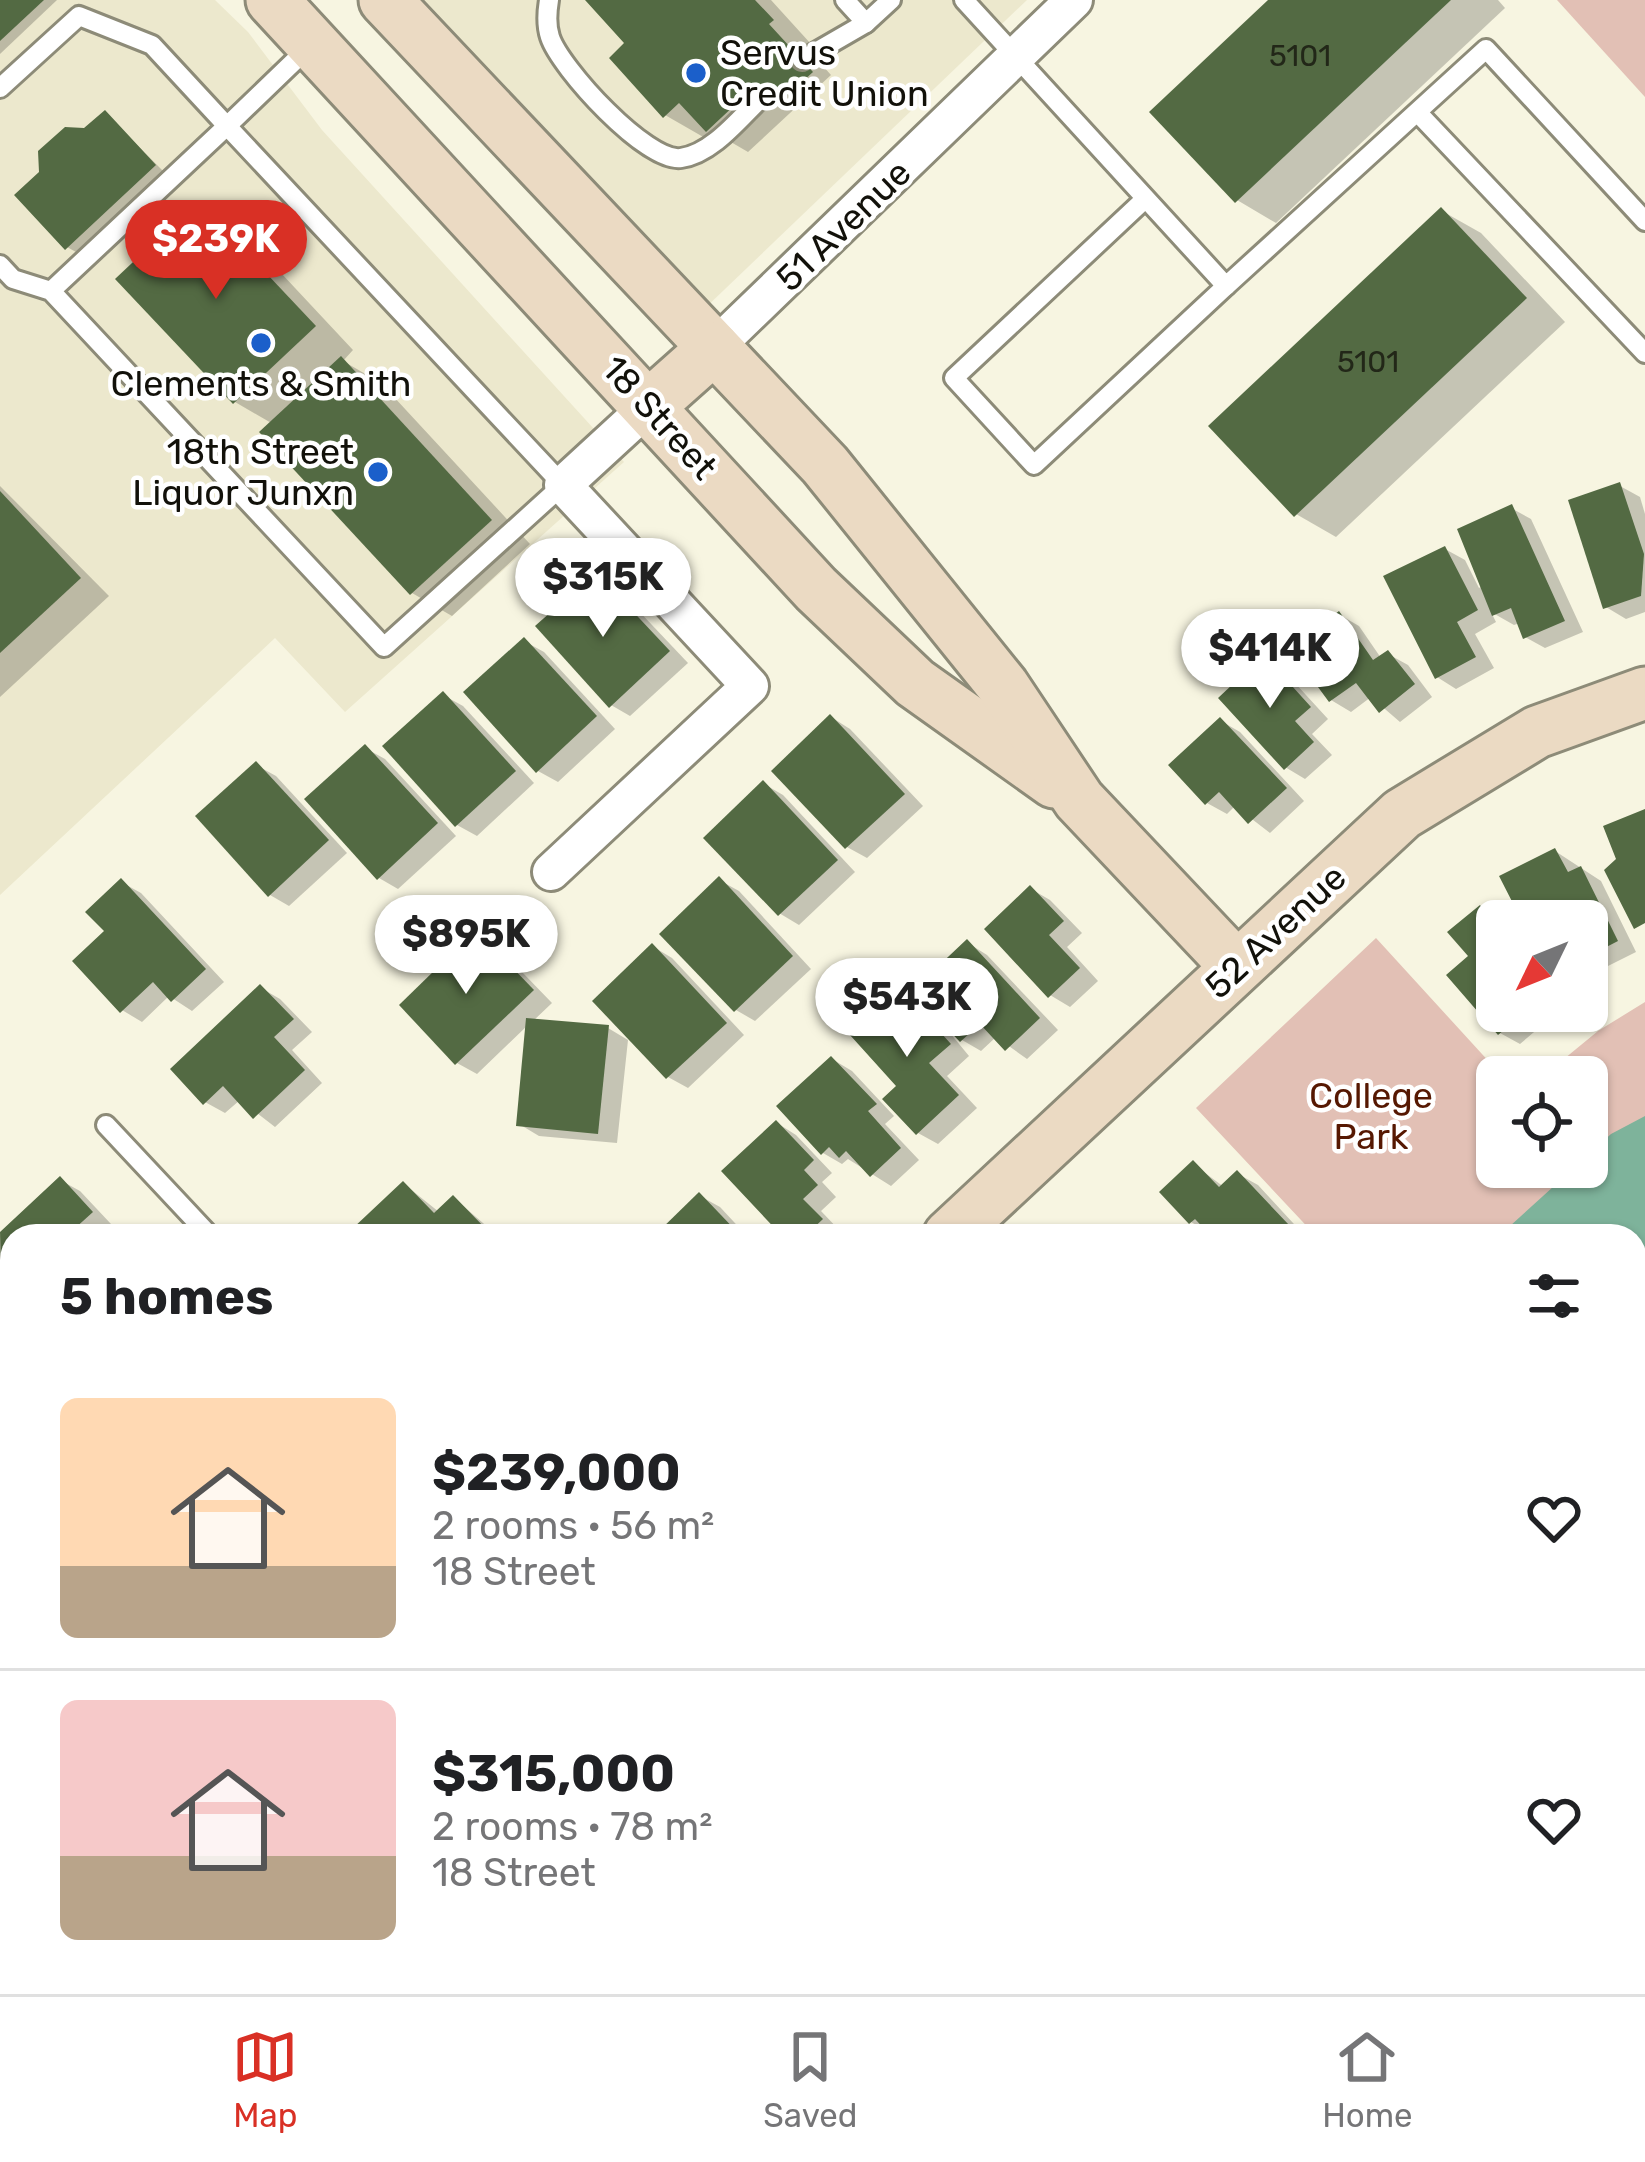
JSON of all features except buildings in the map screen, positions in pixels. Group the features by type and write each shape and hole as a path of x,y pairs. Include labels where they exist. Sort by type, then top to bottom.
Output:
{"street":[{"name":"18 Street","path":"272,0 866,638 934,697 1079,800"},
{"name":"18 Street","path":"386,0 825,465 1004,686 1079,800 1236,966"},
{"name":"51 Avenue","path":"714,348 1074,0"},
{"path":"550,872 750,686 562,485 714,348"},
{"name":"52 Avenue","path":"963,1224 1402,814 1537,732 1645,693"}],"lane":[{"path":"549,0 550,37 558,54 657,155 684,158 704,150 761,98"},
{"path":"845,0 866,23"},
{"path":"806,56 866,23 891,0"},
{"path":"964,0 1226,286"},
{"path":"0,88 79,16 152,45 562,485 384,647 51,291 14,279 0,265"},
{"path":"51,291 313,44"},
{"path":"1145,199 954,379 1034,465 1486,49 1645,220"},
{"path":"1419,114 1645,353"},
{"path":"106,1125 199,1224"}],"shaded area":[{"path":"0,0 215,0 248,32 322,130 624,462 345,712 275,638 0,895"},
{"path":"413,0 1027,0 701,312"},
{"path":"1645,1116 1645,1224 1512,1224 1552,1188 1608,1188 1608,1137"}],"green space":[{"path":"1557,0 1645,0 1645,97"},
{"name":"College Park","path":"1376,938 1484,1056 1476,1056 1476,1188 1608,1188 1608,1056 1568,1056 1645,1002 1645,1224 1305,1224 1196,1108"}],"place":[{"name":"Servus Credit Union","path":"696,73"},
{"name":"Clements & Smith","path":"261,343"},
{"name":"18th Street Liquor Junxn","path":"378,472"}]}
